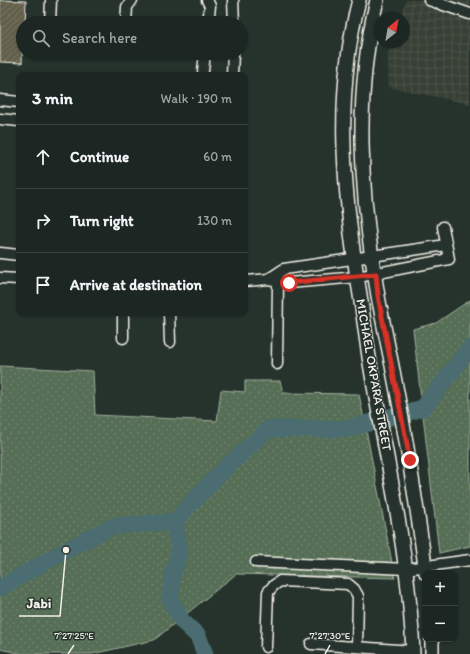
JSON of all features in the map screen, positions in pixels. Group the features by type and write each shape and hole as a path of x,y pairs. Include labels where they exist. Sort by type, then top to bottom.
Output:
{"main road":[{"name":"MICHAEL OKPARA STREET","path":"358,0 346,72 343,140 344,176 354,258 372,375 389,463 406,569 411,611 413,653"},
{"name":"MICHAEL OKPARA STREET","path":"378,0 364,72 361,133 364,195 378,296 410,460 426,570"},
{"path":"432,642 432,654"}],"street":[{"path":"50,16 51,0"},
{"path":"126,16 127,7 132,0"},
{"path":"207,0 210,6 209,16"},
{"path":"233,0 234,16"},
{"path":"429,0 470,14"},
{"path":"203,71 204,60"},
{"path":"232,72 233,60"},
{"path":"0,100 16,102"},
{"path":"0,119 16,121"},
{"path":"248,281 274,280 289,283 358,277 449,259 443,227"},
{"path":"277,364 274,280 284,269 446,245"},
{"path":"0,253 16,255"},
{"path":"0,278 16,279"},
{"path":"123,316 123,338"},
{"path":"169,316 170,342"},
{"path":"256,562 426,570 470,560"},
{"path":"266,647 268,592 280,581 348,584 358,596 357,647"},
{"path":"312,644 413,653"}],"shaded area":[{"path":"406,0 470,0 470,104 389,87 388,54 390,48 410,48 410,12 402,12"}],"green space":[{"path":"470,300 470,546 439,553 413,329 436,323"},
{"path":"0,366 93,371 95,415 217,421 221,390 245,392 245,381 280,381 283,393 359,394 395,578 236,574 154,640 92,654 23,654 0,649"}],"building":[{"path":"0,0 26,1 25,16 16,16 16,60 22,60 22,63 0,62"}],"waterway":[{"path":"174,522 214,479 268,429 347,429 423,408 470,348"},
{"path":"174,522 180,551 173,572 170,599 182,621 198,636 205,654"},
{"path":"0,588 66,550 113,526 174,522"}],"place":[{"name":"Jabi","path":"66,550"}],"route":[{"path":"289,283 376,274 378,296 410,460"}]}
